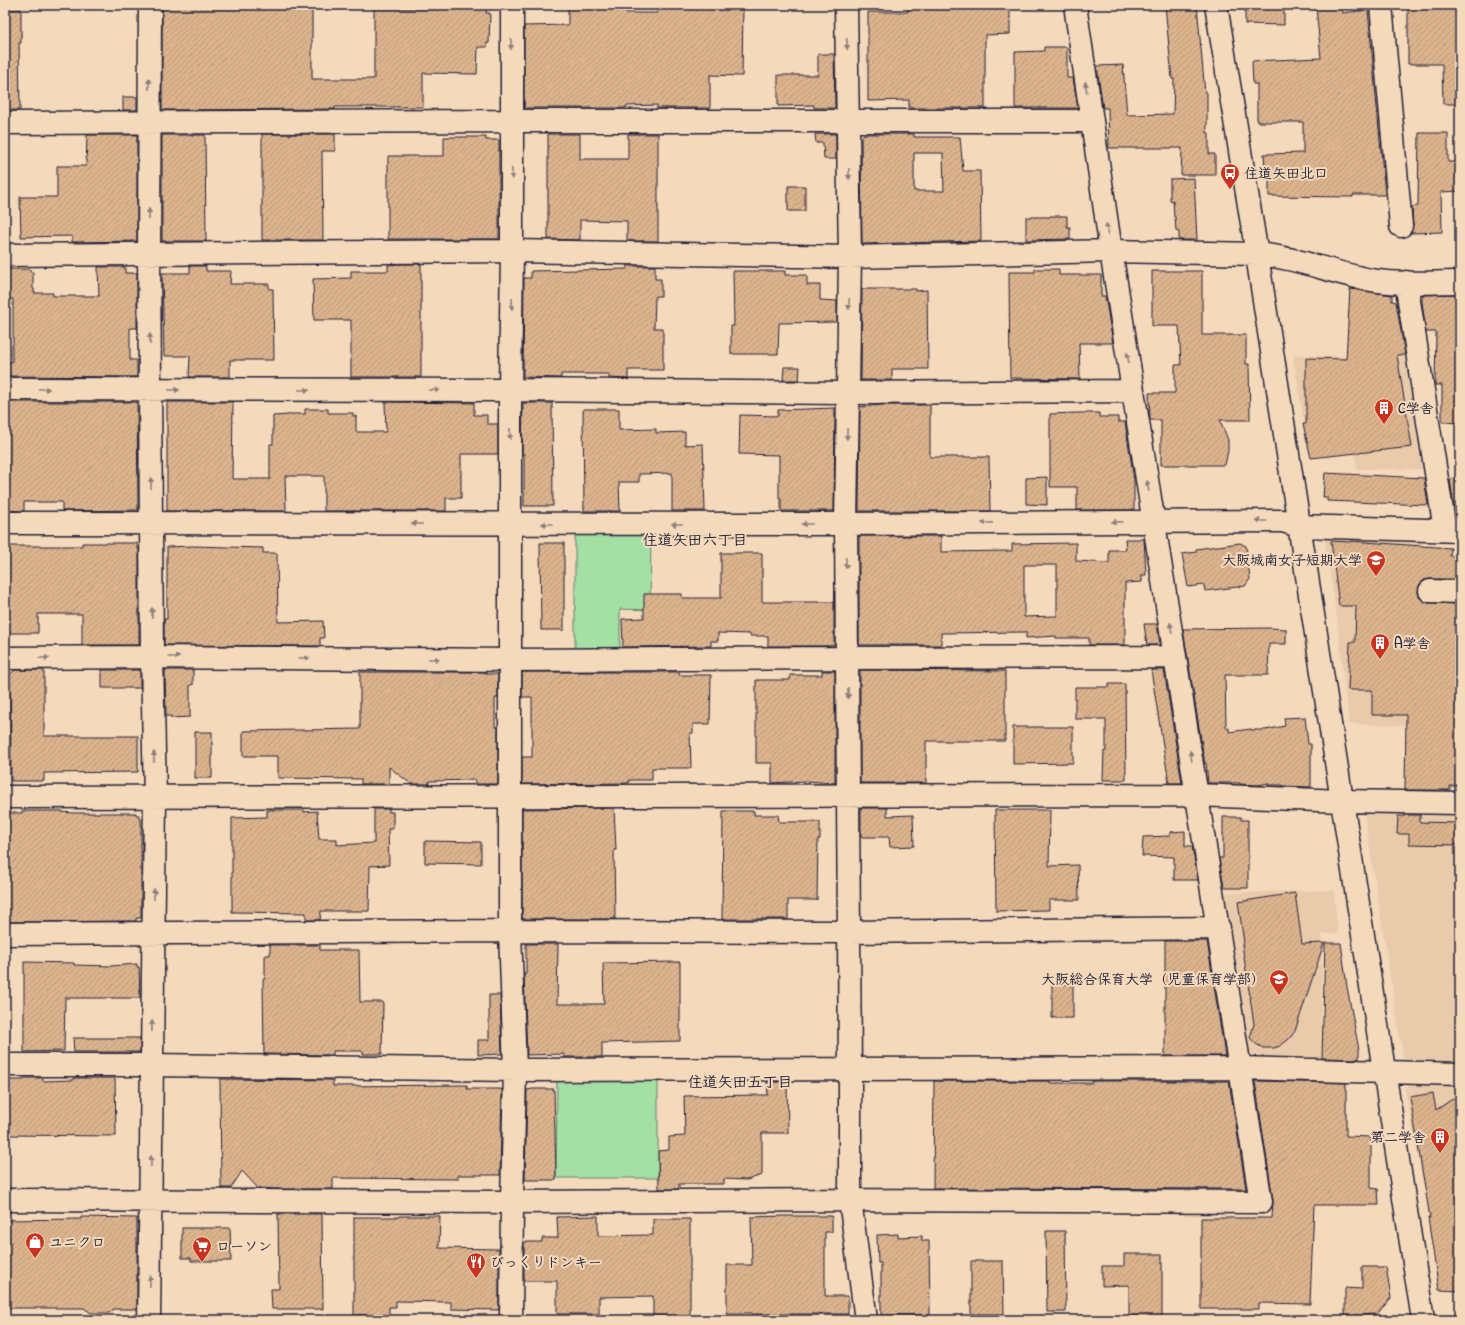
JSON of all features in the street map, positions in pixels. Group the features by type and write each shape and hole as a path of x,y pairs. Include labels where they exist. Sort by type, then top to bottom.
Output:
{"street":[{"path":"149,1320 155,796 152,657 149,253 150,5"},
{"path":"511,1320 512,1202 516,1070 510,931 512,5"},
{"path":"846,5 850,257 846,524 848,658 850,1200 866,1320"},
{"path":"5,1200 512,1202 850,1200 1261,1202 1219,928 1111,251 1074,5"},
{"path":"1216,5 1423,1320"},
{"path":"1381,5 1400,226"},
{"path":"5,123 1092,121"},
{"path":"5,255 512,251 850,257 1111,251 1274,255 1371,280 1406,282 1460,282"},
{"path":"5,523 846,524 1283,521 1299,526 1453,531 1406,282"},
{"path":"5,389 848,392 1133,391"},
{"path":"1430,592 1460,592"},
{"path":"5,658 152,657 510,660 1175,657"},
{"path":"5,797 1197,795 1341,801 1460,803"},
{"path":"5,934 510,931 849,932 1219,928"},
{"path":"5,1065 152,1065 516,1070 1240,1068 1460,1074"}],"shaded area":[{"name":"C学舎","path":"1293,355 1408,358 1431,469 1357,469 1350,417 1303,417"},
{"path":"1324,537 1423,538 1419,669 1460,727 1349,724 1337,617"},
{"path":"1364,812 1460,814 1460,1064 1404,1063"},
{"name":"大阪総合保育大学（児童保育学部）","path":"1334,890 1338,934 1322,934 1321,1058 1246,1057 1223,893"},
{"name":"第二学舎","path":"1412,1082 1460,1082 1460,1204 1427,1204 1405,1089"}],"green space":[{"path":"575,535 651,535 650,610 620,609 620,652 575,652"},
{"path":"557,1078 658,1078 658,1178 556,1178"}],"building":[{"path":"162,5 312,5 312,79 374,79 374,8 487,8 486,13 490,13 489,43 487,43 487,47 478,47 477,74 423,73 423,107 162,110"},
{"path":"568,5 626,5 626,13 657,13 657,5 743,5 742,76 710,75 710,108 657,108 657,105 626,106 626,108 524,108 524,26 568,25"},
{"path":"908,5 1010,5 1010,34 985,35 985,108 909,108 909,100 868,101 868,12 908,12"},
{"path":"1165,5 1197,5 1205,93 1207,93 1207,133 1209,133 1209,154 1215,154 1215,175 1181,175 1182,148 1109,148 1108,108 1103,108 1097,66 1123,65 1127,115 1173,114 1174,79 1172,79"},
{"path":"1341,6 1342,13 1368,10 1385,195 1353,195 1353,197 1269,196 1269,169 1265,169 1264,154 1303,153 1303,122 1257,122 1257,84 1253,84 1252,61 1321,58 1316,8"},
{"path":"1245,8 1284,8 1284,25 1245,24"},
{"path":"1408,8 1460,8 1460,104 1443,104 1442,64 1408,64"},
{"path":"21,9 21,43 19,43 20,110 5,110 5,10"},
{"path":"1044,47 1067,47 1067,78 1073,78 1078,108 1015,108 1015,52 1044,51"},
{"path":"818,54 834,54 835,108 814,108 814,105 778,106 778,75 818,75"},
{"path":"123,97 137,97 137,110 123,110"},
{"path":"1419,133 1448,133 1448,162 1460,162 1460,191 1441,192 1442,232 1411,233 1413,225 1412,207 1418,206"},
{"path":"262,134 335,134 335,151 322,151 323,240 262,240"},
{"path":"548,134 580,134 580,159 628,159 628,134 658,134 658,241 627,241 627,221 580,220 580,240 548,239"},
{"path":"815,134 836,134 836,159 824,159 823,143 816,143"},
{"path":"864,134 914,134 914,137 960,137 963,171 980,171 981,241 862,244 861,137","holes":["914,153 943,153 944,191 914,191"]},
{"path":"87,135 137,135 137,241 72,242 72,236 21,237 20,197 57,197 57,166 86,166"},
{"path":"162,135 205,135 206,241 162,241"},
{"path":"444,137 486,137 486,140 499,140 499,239 388,239 388,156 444,156"},
{"path":"1194,178 1197,240 1179,240 1179,232 1176,231 1173,200 1170,201 1170,179"},
{"path":"788,186 805,186 805,211 788,211"},
{"path":"1067,216 1067,227 1070,227 1070,239 1026,240 1026,217"},
{"path":"421,264 421,377 351,377 351,320 314,320 313,279 351,278 351,271 388,271 388,265"},
{"path":"190,266 206,266 206,271 231,271 230,284 269,284 269,289 273,289 274,360 230,360 230,377 189,377 190,356 164,356 162,273 190,273"},
{"path":"627,266 655,266 655,279 661,279 661,296 655,296 654,328 663,328 663,370 628,370 628,379 609,378 609,374 561,374 561,378 523,377 524,278 531,278 531,271 627,269"},
{"path":"98,267 125,267 125,273 137,273 137,328 130,328 130,360 137,360 137,377 5,376 5,362 12,362 13,299 5,299 5,269 30,269 30,272 33,272 34,293 53,293 53,296 99,296"},
{"path":"1035,269 1059,269 1059,275 1101,275 1101,296 1105,296 1113,343 1079,343 1080,379 1010,378 1009,272 1035,272"},
{"path":"733,271 785,271 785,275 807,275 807,285 820,285 820,300 837,301 837,322 779,323 778,354 731,354 731,326 734,326"},
{"path":"1152,271 1202,271 1202,335 1246,335 1246,364 1249,364 1250,420 1220,420 1228,440 1228,451 1225,465 1161,465 1161,420 1150,420 1149,393 1175,393 1175,365 1181,365 1179,326 1152,326"},
{"path":"862,289 927,290 928,369 892,369 892,380 861,380"},
{"path":"1350,289 1392,295 1392,301 1396,302 1405,355 1397,355 1412,447 1311,458 1303,424 1306,424 1306,358 1346,359"},
{"path":"1460,294 1460,423 1442,422 1442,385 1435,385 1436,332 1426,332 1422,295"},
{"path":"784,367 800,367 799,380 783,380"},
{"path":"5,402 137,402 138,510 62,511 62,502 24,502 24,511 5,510"},
{"path":"167,402 233,402 232,479 270,479 270,444 273,444 273,416 305,414 305,409 328,409 328,413 353,413 353,416 356,416 356,432 386,432 385,402 474,403 474,415 487,415 487,424 498,424 498,454 461,454 461,498 446,498 446,511 324,511 324,476 285,476 286,511 167,511"},
{"path":"523,403 552,403 553,506 524,506 524,454 522,454"},
{"path":"882,405 930,405 930,457 989,457 990,511 859,511 860,407"},
{"path":"835,408 834,511 781,511 781,499 779,499 779,455 739,454 740,415 778,416 778,410"},
{"path":"583,409 619,409 619,430 656,429 656,433 685,432 685,445 703,444 705,511 672,511 672,473 639,474 639,482 619,482 620,511 584,511"},
{"path":"1099,413 1099,417 1118,417 1118,422 1125,422 1134,480 1134,510 1077,510 1077,487 1050,487 1050,414"},
{"path":"1325,473 1424,478 1428,505 1327,501 1327,497 1323,497"},
{"path":"1047,477 1047,505 1026,504 1026,478"},
{"path":"1450,479 1460,480 1460,507 1454,507"},
{"path":"859,536 941,536 941,552 1012,551 1012,544 1076,543 1076,561 1109,563 1109,550 1126,550 1125,539 1144,539 1146,575 1142,575 1142,582 1125,583 1125,645 1089,645 1089,638 1056,638 1056,636 1026,638 1026,632 941,633 941,645 859,645","holes":["1024,565 1057,565 1057,616 1024,617"]},
{"path":"1331,541 1451,548 1450,556 1460,556 1460,579 1424,580 1420,584 1418,591 1419,597 1424,602 1460,604 1460,786 1450,786 1450,790 1405,790 1406,715 1372,715 1372,690 1348,690 1350,642 1355,642 1356,606 1339,606"},
{"path":"82,543 137,543 137,548 139,548 139,645 82,645 82,614 38,614 38,633 5,633 5,546 82,546"},
{"path":"540,543 564,543 564,630 541,630"},
{"path":"1240,543 1246,546 1250,579 1245,586 1205,591 1204,585 1188,587 1182,554 1196,552 1196,549"},
{"path":"193,546 263,548 263,553 277,553 278,622 323,621 324,638 320,638 320,646 164,645 164,619 167,619 167,547"},
{"path":"721,553 762,553 762,602 834,602 834,646 768,646 768,636 718,633 718,641 711,641 711,646 623,647 622,619 644,618 644,594 682,594 682,598 721,598"},
{"path":"1144,624 1157,624 1160,645 1147,645"},
{"path":"1183,629 1286,629 1286,644 1269,644 1268,675 1225,675 1226,728 1229,728 1229,732 1251,729 1265,730 1285,726 1284,718 1305,717 1308,744 1311,744 1311,787 1268,785 1268,783 1258,785 1240,783 1208,783 1206,763 1205,764"},
{"path":"15,670 44,670 44,736 138,736 138,772 44,773 44,781 11,781 10,675"},
{"path":"102,670 140,670 140,688 102,688"},
{"path":"165,670 193,670 193,685 190,685 190,717 171,718 171,716 166,716"},
{"path":"860,670 1005,671 1005,741 926,741 926,783 860,783"},
{"path":"1151,670 1164,670 1182,783 1169,783"},
{"path":"822,671 835,671 835,783 806,781 772,783 772,763 756,763 756,680 790,680 790,675 822,675"},
{"path":"360,672 486,672 486,674 498,674 498,698 495,698 495,727 498,727 498,784 475,784 475,780 429,781 429,784 411,784 389,767 389,784 361,784 361,779 278,778 278,756 243,756 243,731 360,729"},
{"path":"522,672 679,672 679,675 711,675 710,724 693,724 693,733 690,733 691,768 652,768 652,780 629,780 629,783 522,784 522,757 532,757 532,697 522,697"},
{"path":"1109,684 1125,684 1126,780 1103,780 1104,751 1106,751 1106,719 1075,719 1075,687 1109,687"},
{"path":"1013,727 1073,727 1073,763 1013,764"},
{"path":"195,732 212,732 212,778 195,778"},
{"path":"614,808 616,850 614,850 615,919 522,919 522,809"},
{"path":"861,808 887,808 887,816 913,815 914,846 890,847 889,837 861,837"},
{"path":"374,809 389,809 389,812 393,812 393,829 388,829 389,865 370,866 369,911 321,911 320,920 306,920 306,913 232,912 232,818 267,817 267,810 304,810 304,812 317,811 319,839 337,839 337,845 374,843"},
{"path":"995,810 1050,810 1049,866 1078,865 1079,900 1049,900 1049,910 996,911"},
{"path":"22,811 136,813 136,815 139,815 139,819 141,819 141,918 136,918 136,921 5,922 5,813 22,813"},
{"path":"723,811 754,811 754,815 778,815 779,822 820,822 820,839 818,839 817,900 788,900 788,919 722,919"},
{"path":"1420,815 1420,822 1460,823 1460,845 1409,844 1409,834 1397,834 1398,816"},
{"path":"1223,817 1241,817 1241,820 1248,820 1248,888 1224,888 1219,858 1223,858"},
{"path":"1185,831 1185,846 1192,846 1198,880 1174,880 1174,857 1142,856 1143,837 1170,836 1170,832"},
{"path":"425,841 481,842 481,864 425,863"},
{"path":"1295,893 1302,944 1324,943 1295,1031 1289,1039 1280,1046 1274,1048 1263,1048 1250,1038 1254,1024 1242,944 1244,943 1238,902"},
{"path":"1165,941 1207,941 1225,1056 1165,1056"},
{"path":"1325,943 1341,943 1347,987 1359,1050 1359,1059 1322,1058"},
{"path":"526,944 558,944 557,1004 604,1004 603,963 680,962 680,1041 602,1043 602,1057 564,1057 564,1054 527,1055 524,974 526,974"},
{"path":"270,945 320,945 320,950 359,950 360,1002 383,1002 382,1054 363,1054 363,1051 333,1051 333,1055 264,1054 263,979 265,979 265,955 270,955"},
{"path":"24,962 74,963 74,965 111,966 137,964 137,967 139,967 140,998 65,998 64,1051 24,1052"},
{"path":"1052,984 1073,984 1073,1018 1052,1018"},
{"path":"489,995 500,995 502,1054 478,1055 478,1040 489,1040"},
{"path":"73,1038 140,1038 140,1052 74,1052"},
{"path":"24,1078 43,1078 43,1081 74,1080 74,1078 115,1078 116,1136 5,1135 5,1080 24,1080"},
{"path":"220,1079 333,1080 333,1086 467,1085 467,1089 501,1089 500,1175 458,1175 458,1179 333,1178 333,1189 278,1189 258,1188 242,1171 231,1188 221,1188"},
{"path":"934,1081 1050,1081 1050,1083 1092,1083 1092,1081 1229,1081 1246,1189 933,1188"},
{"path":"1255,1081 1346,1083 1346,1136 1371,1137 1371,1188 1378,1189 1379,1205 1314,1205 1310,1304 1259,1303 1259,1309 1201,1309 1201,1218 1272,1218 1273,1200"},
{"path":"767,1082 787,1082 788,1133 762,1133 762,1175 747,1180 724,1179 724,1184 679,1184 679,1189 659,1189 658,1151 669,1150 669,1137 685,1136 684,1096 768,1095"},
{"path":"554,1089 556,1180 525,1180 527,1090"},
{"name":"第二学舎","path":"1433,1093 1436,1110 1460,1094 1460,1291 1439,1290 1428,1218 1430,1218 1410,1097"},
{"path":"278,1214 322,1214 323,1309 272,1309 271,1289 279,1289"},
{"path":"440,1216 439,1248 499,1249 499,1310 451,1309 451,1302 396,1301 396,1307 389,1307 389,1315 354,1315 354,1217"},
{"path":"598,1216 598,1236 653,1235 653,1219 690,1219 690,1316 653,1316 653,1296 599,1297 599,1314 557,1314 557,1281 524,1281 524,1242 542,1242 542,1238 558,1238 557,1217"},
{"path":"832,1216 832,1232 825,1232 825,1296 848,1296 848,1314 727,1313 727,1265 752,1265 751,1217"},
{"path":"81,1217 137,1218 137,1309 114,1309 109,1313 91,1313 84,1308 5,1308 5,1220 81,1219"},
{"path":"182,1228 230,1228 231,1261 191,1261 191,1258 182,1258"},
{"path":"1046,1231 1065,1231 1066,1312 1047,1312"},
{"path":"898,1234 898,1237 922,1236 922,1241 929,1241 930,1315 881,1315 881,1263 878,1263 877,1235"},
{"path":"1124,1254 1162,1254 1162,1318 1138,1318 1138,1316 1129,1316 1129,1285 1102,1286 1102,1266 1124,1266"},
{"path":"971,1261 1003,1261 1004,1314 971,1314"},
{"path":"1362,1267 1386,1267 1391,1298 1377,1314 1345,1316 1345,1288 1362,1289"}],"place":[{"name":"住道矢田北口","path":"1230,190"},
{"name":"C学舎","path":"1384,425"},
{"name":"大阪城南女子短期大学","path":"1376,577"},
{"name":"A学舎","path":"1380,660"},
{"name":"大阪総合保育大学（児童保育学部）","path":"1279,996"},
{"name":"第二学舎","path":"1440,1154"},
{"name":"ユニクロ","path":"35,1259"},
{"name":"ローソン","path":"202,1263"},
{"name":"びっくりドンキー","path":"476,1279"}],"district":[{"name":"住道矢田六丁目","path":"695,540"},
{"name":"住道矢田五丁目","path":"740,1082"}]}
